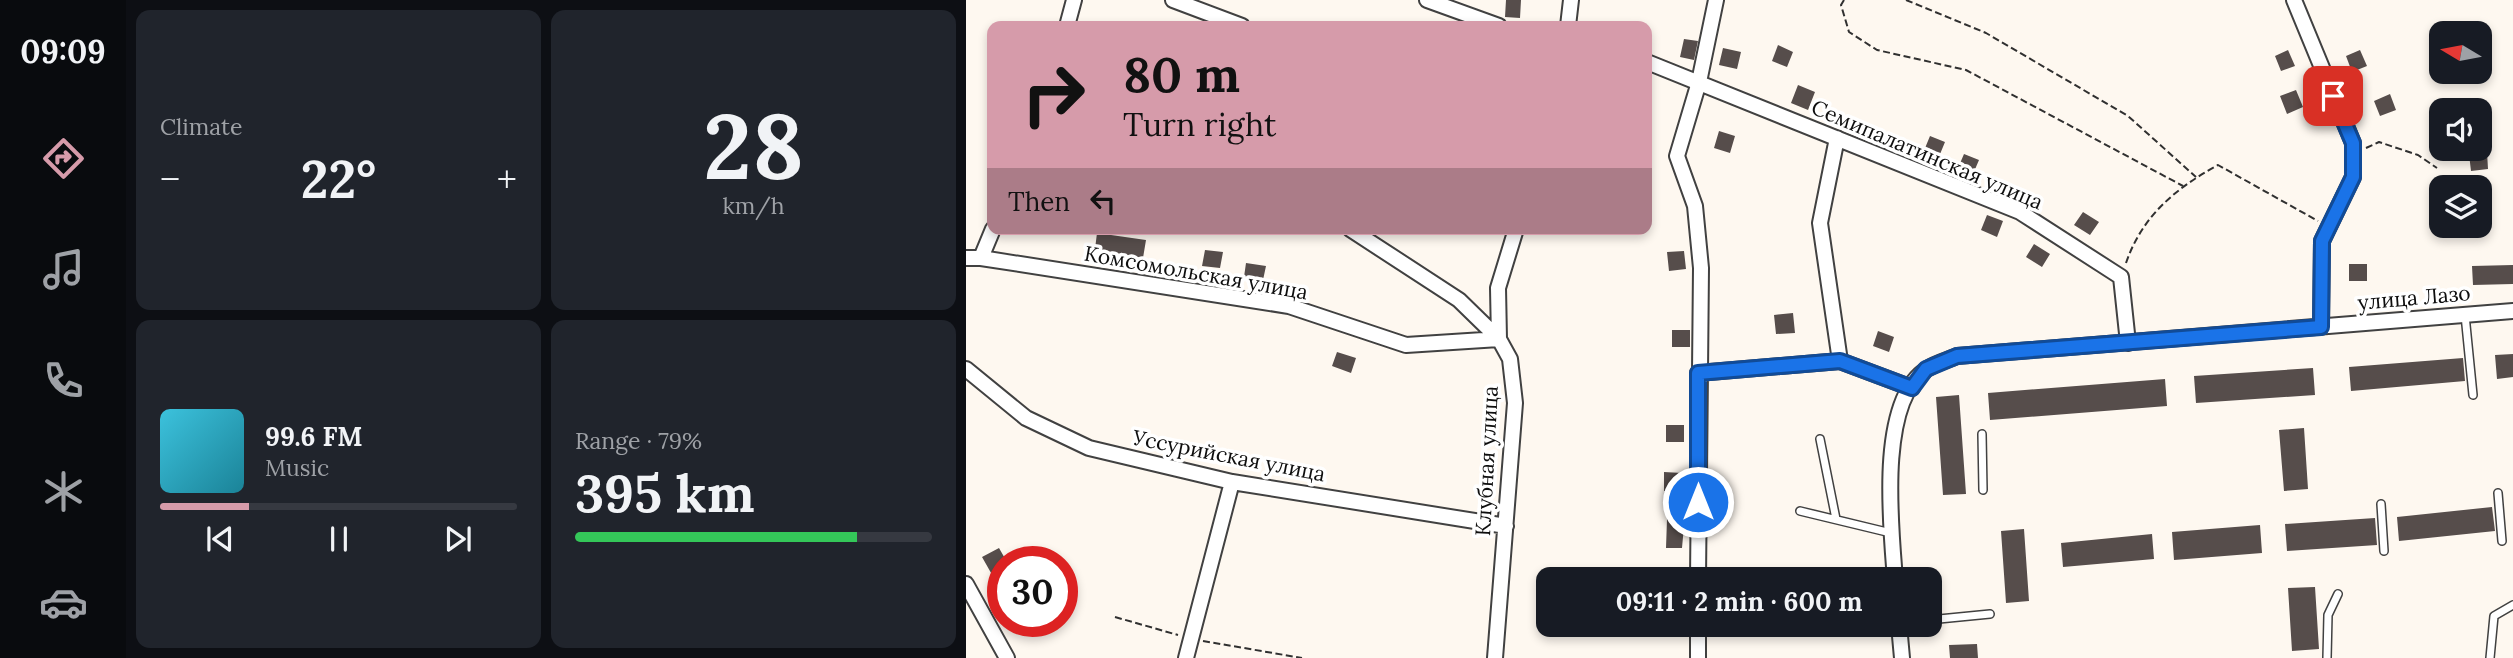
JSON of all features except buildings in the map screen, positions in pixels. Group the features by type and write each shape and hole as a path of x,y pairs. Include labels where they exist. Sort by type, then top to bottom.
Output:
{"street":[{"path":"1068,21 1074,0"},
{"path":"1173,0 1229,21"},
{"path":"1427,0 1485,21"},
{"path":"1569,21 1571,0"},
{"path":"1698,567 1701,268 1695,206 1677,156 1699,82 1716,0"},
{"path":"2294,0 2353,143 2353,177 2322,241 2321,327"},
{"name":"Семипалатинская улица","path":"1652,64 2020,212 2121,277"},
{"path":"1837,138 1821,223 1840,361"},
{"path":"981,258 991,235"},
{"path":"1359,235 1459,300 1499,338"},
{"name":"Клубная улица","path":"1495,658 1515,403 1510,359 1499,338 1498,288 1514,235"},
{"name":"Комсомольская улица","path":"966,258 981,258 1289,306 1406,345 1499,338"},
{"path":"2121,277 2128,343"},
{"name":"улица Лазо","path":"1912,388 1926,369 1957,356 2513,311"},
{"path":"1698,373 1840,361 1912,388 1903,398 1889,458 1894,567"},
{"name":"Уссурийская улица","path":"966,369 1026,418 1089,448 1232,482 1506,526"},
{"path":"1186,658 1232,482"},
{"path":"966,584 1007,658"},
{"path":"1698,637 1698,658"},
{"path":"1900,637 1902,658"}],"lane":[{"path":"2465,315 2473,395"},
{"path":"1982,434 1983,490"},
{"path":"1820,439 1836,519"},
{"path":"2498,493 2502,541"},
{"path":"2381,504 2384,551"},
{"path":"1800,511 1892,533"},
{"path":"2327,658 2328,615 2338,594"},
{"path":"2490,658 2494,616 2513,605"},
{"path":"1942,620 1990,614"}],"path":[{"path":"1844,0 1841,5 1849,32 1877,50 1966,70 2183,186"},
{"path":"1906,0 1986,33 2128,116 2196,177"},
{"path":"2353,155 2379,142 2418,155 2437,168"},
{"path":"2121,277 2136,235 2183,186 2218,164 2328,227"},
{"path":"1115,617 1191,639 1302,658"}],"route":[{"path":"1698,502 1698,373 1840,361 1912,388 1926,369 1957,356 2321,327 2322,241 2353,177 2353,143 2333,96"}]}
